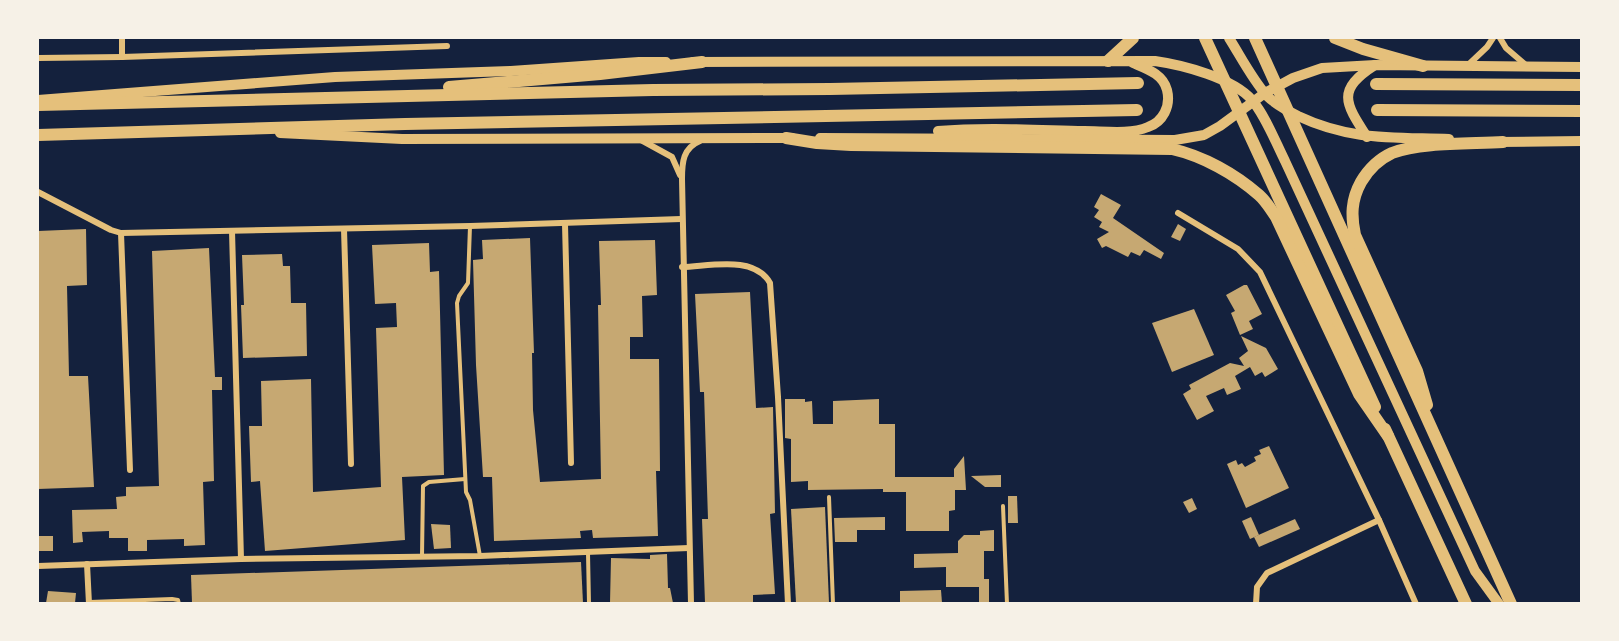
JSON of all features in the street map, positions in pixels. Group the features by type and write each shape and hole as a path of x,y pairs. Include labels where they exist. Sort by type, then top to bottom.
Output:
{"main road":[{"path":"1108,61 1133,38"},
{"path":"1205,38 1466,603"},
{"path":"1229,38 1265,93 1288,111 1336,130 1367,137 1503,142"},
{"path":"1255,38 1511,603"},
{"path":"1335,38 1363,49 1423,66"},
{"path":"893,138 953,130 1121,131 1147,128 1161,118 1166,111 1168,103 1166,87 1156,73 1129,61"},
{"path":"38,102 335,77 512,71 639,62 1129,61 1167,63 1226,80 1238,87 1253,101 1286,161 1475,571 1499,603"},
{"path":"257,101 323,94 456,87 702,62"},
{"path":"1367,137 1353,117 1348,103 1348,91 1359,75 1375,65"},
{"path":"226,130 402,139 982,137 1175,140 1204,135 1265,93 1305,72 1322,68 1375,65 1581,67"},
{"path":"38,102 257,101 653,90 1138,83"},
{"path":"1376,84 1581,85"},
{"path":"38,135 450,123 1137,110"},
{"path":"1377,110 1581,111"},
{"path":"786,138 851,145 1172,149 1202,159 1230,174 1261,196 1276,217 1359,394 1388,436"},
{"path":"1432,429 1427,402 1417,371 1355,236 1352,204 1358,188 1367,173 1391,154 1430,145 1581,141"}],"street":[{"path":"122,38 122,57"},
{"path":"1467,66 1493,38"},
{"path":"1500,38 1506,48 1528,66"},
{"path":"38,58 447,46"},
{"path":"639,138 672,157 682,179"},
{"path":"691,603 681,219 682,163 686,152 693,144 708,138"},
{"path":"38,192 121,233 565,224 681,219"},
{"path":"1178,213 1238,249 1260,272 1379,520 1416,603"},
{"path":"565,224 571,463"},
{"path":"344,229 351,464"},
{"path":"232,231 241,559"},
{"path":"121,233 130,470"},
{"path":"682,267 751,266 766,275 770,283 788,603"},
{"path":"1256,603 1257,587 1267,573 1379,520"},
{"path":"38,566 241,559 480,556 689,548"},
{"path":"87,564 89,603"}],"lane":[{"path":"470,226 468,282 457,303 465,479 480,556"},
{"path":"422,557 423,486 429,482 465,479"},
{"path":"829,497 833,603"},
{"path":"1003,506 1007,603"},
{"path":"588,553 589,603"},
{"path":"89,603 172,599 178,600 179,603"}],"building":[{"path":"1101,194 1121,205 1113,218 1164,253 1161,259 1144,250 1140,256 1131,252 1128,257 1106,246 1102,248 1097,239 1109,232 1099,227 1102,222 1094,217 1099,210 1094,207"},
{"path":"1178,224 1186,229 1180,241 1171,237"},
{"path":"86,229 87,285 67,286 69,376 88,376 94,487 38,489 38,231"},
{"path":"530,238 534,353 532,353 533,410 540,482 601,479 599,241 655,240 657,295 642,296 643,337 630,337 630,359 659,359 660,471 656,471 658,536 593,538 592,530 580,531 581,538 494,541 492,477 483,477 476,365 473,260 483,259 482,240"},
{"path":"429,243 430,272 439,271 444,475 402,477 405,540 265,551 260,481 251,482 249,426 262,426 261,381 311,379 313,492 381,487 376,328 397,327 396,303 375,304 372,245"},
{"path":"209,248 215,377 222,377 222,390 212,390 214,481 203,482 205,545 184,546 184,539 147,540 147,551 128,551 128,538 109,538 109,531 82,532 83,542 73,543 72,510 117,509 116,497 126,496 126,487 159,486 152,251"},
{"path":"282,254 283,266 290,266 291,303 306,303 307,356 243,358 242,255"},
{"path":"1247,285 1262,314 1249,321 1253,329 1240,335 1231,313 1235,311 1226,295"},
{"path":"750,292 756,408 773,407 775,513 770,514 775,594 753,595 753,603 705,603 702,519 708,519 704,392 700,392 695,294"},
{"path":"1194,309 1214,355 1172,372 1152,323"},
{"path":"1241,336 1266,348 1278,369 1265,377 1262,372 1255,376 1250,367 1235,376 1241,389 1227,395 1224,388 1206,396 1214,411 1197,420 1183,394 1191,389 1189,385 1230,363 1244,366 1239,358 1248,351"},
{"path":"785,399 812,401 813,424 833,424 833,401 879,399 879,424 895,424 895,477 954,477 954,469 964,456 966,490 955,490 955,510 949,511 949,531 906,531 906,492 883,492 883,489 808,490 808,481 791,482 791,439 785,438"},
{"path":"1269,446 1289,488 1246,508 1227,464 1236,460 1238,465 1242,463 1245,467 1256,461 1254,457 1261,454 1259,450"},
{"path":"1001,475 1001,487 985,487 971,476"},
{"path":"1008,496 1017,496 1018,523 1008,523"},
{"path":"1192,498 1197,509 1189,513 1183,502"},
{"path":"825,507 829,603 796,603 791,509"},
{"path":"885,517 885,530 857,530 857,542 835,542 834,518"},
{"path":"1251,517 1259,535 1250,539 1242,521"},
{"path":"1295,519 1300,529 1259,547 1254,537"},
{"path":"431,524 450,525 451,548 434,549"},
{"path":"994,530 994,551 984,551 984,579 989,579 989,603 979,603 979,587 946,587 946,567 914,568 914,554 958,553 958,541 964,535 980,535 980,531"},
{"path":"38,536 53,536 53,551 39,551"},
{"path":"667,554 668,588 670,588 673,603 610,603 611,558 650,559 650,555"},
{"path":"581,562 583,603 192,603 191,575"},
{"path":"941,590 942,603 900,603 900,591"},
{"path":"48,591 76,593 75,603 46,603"}]}
